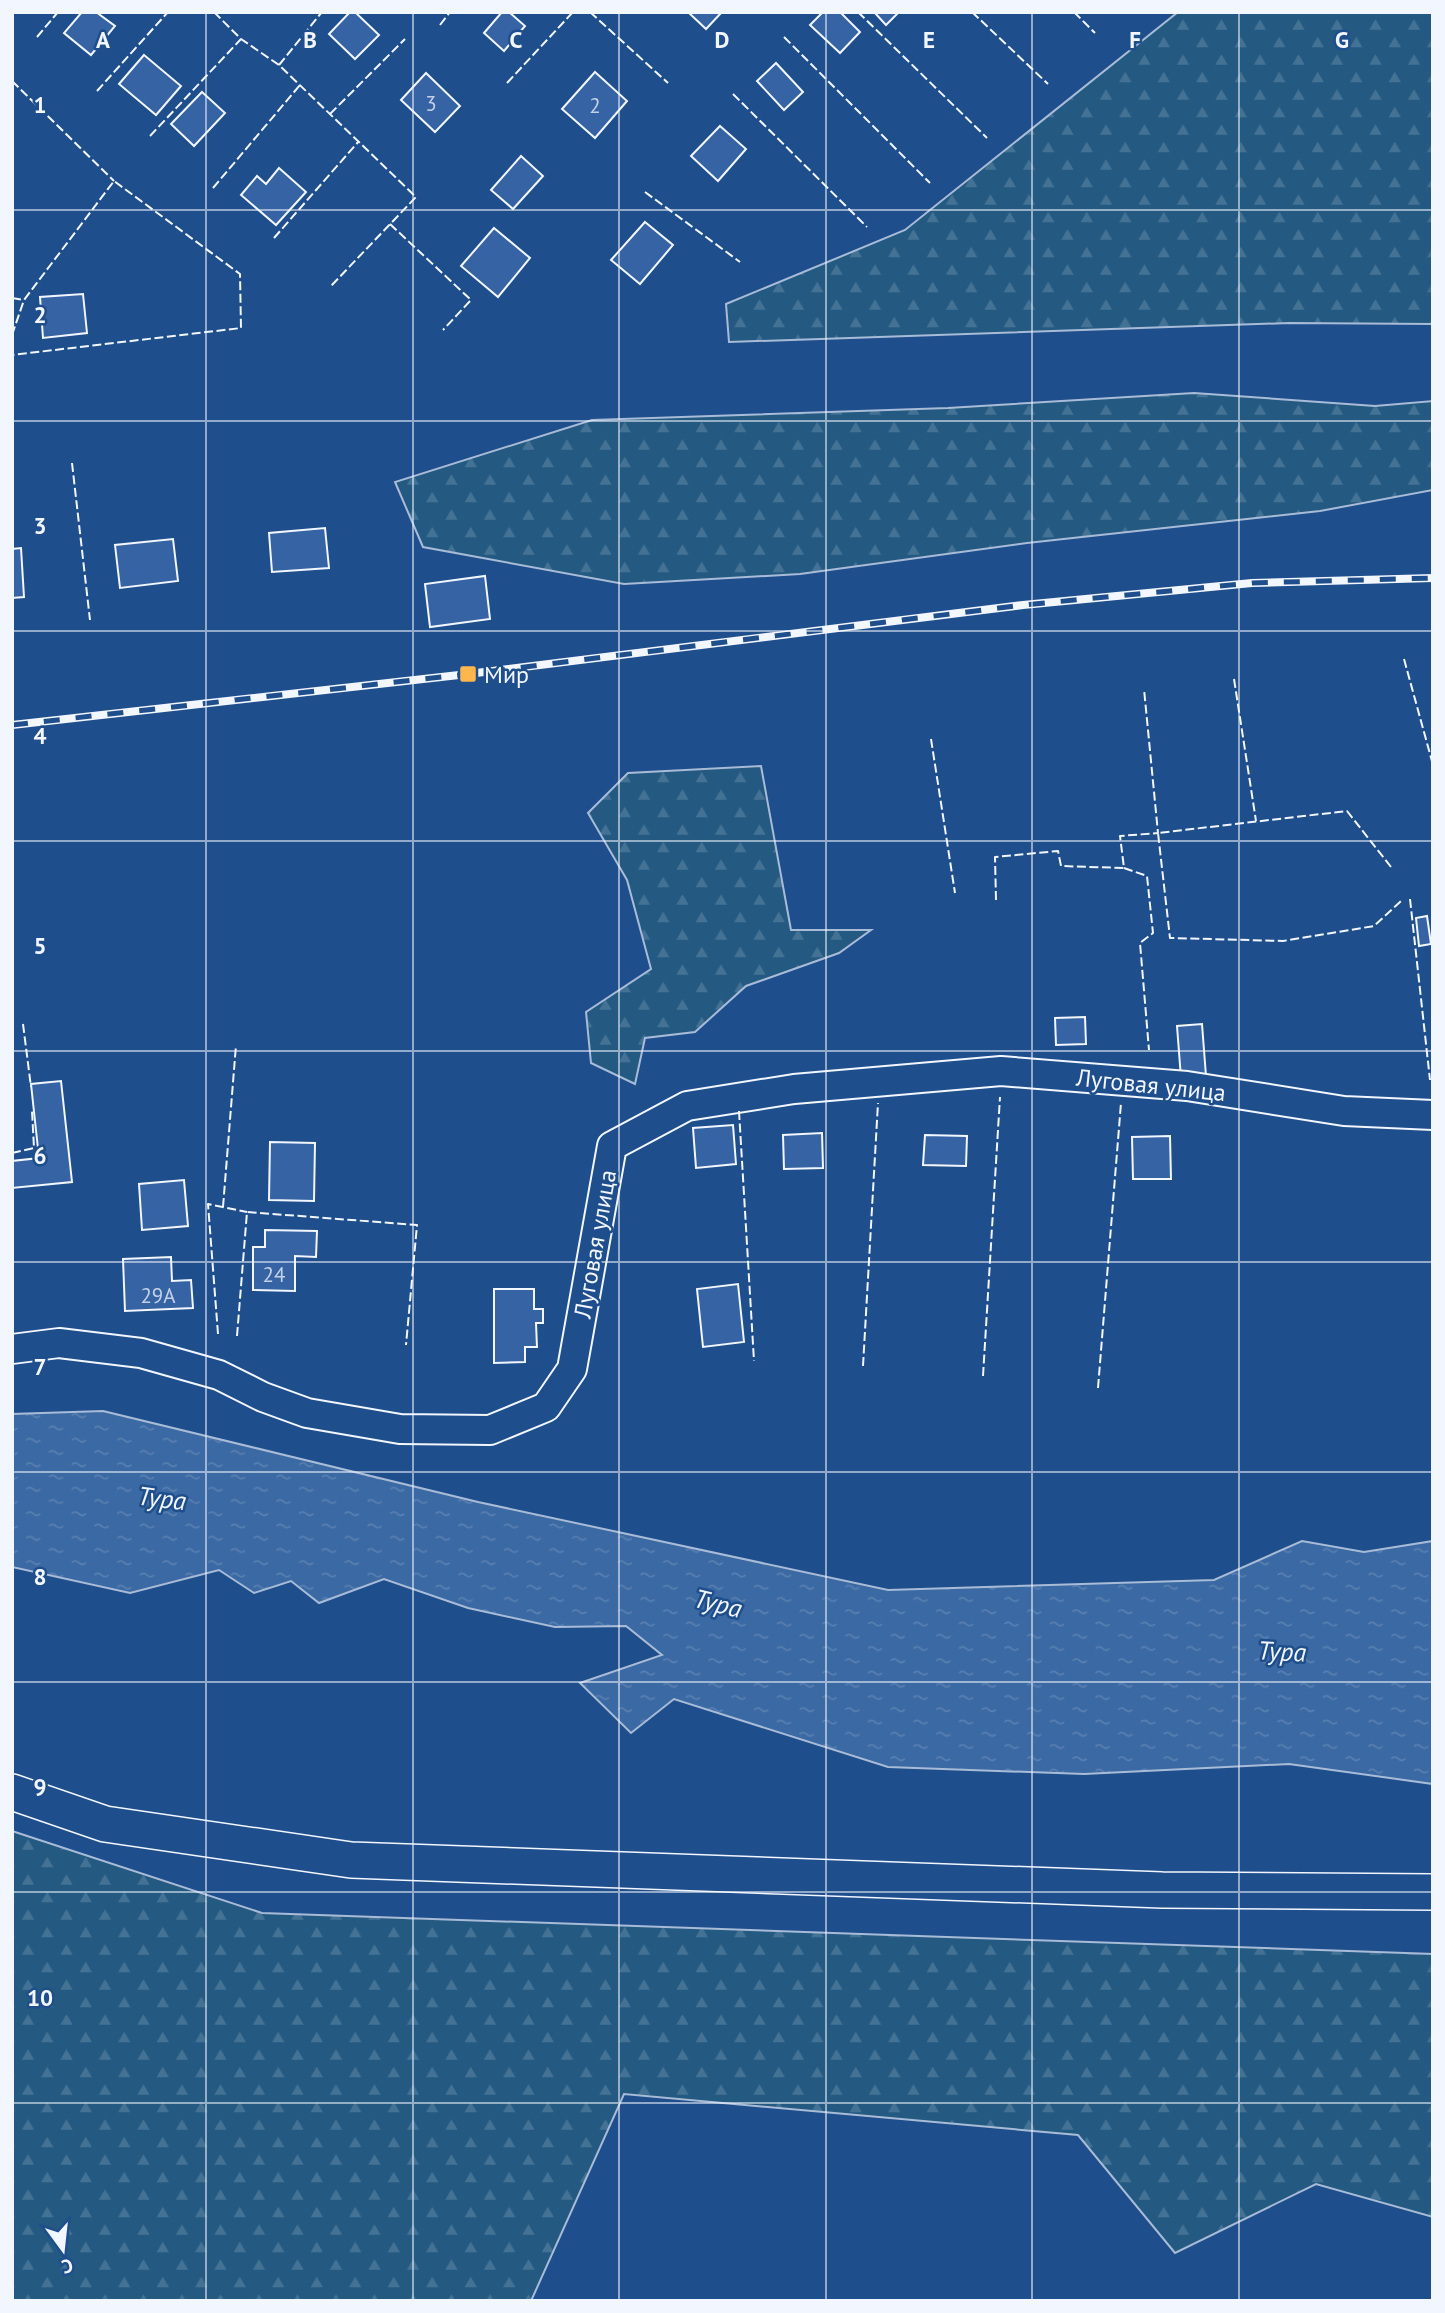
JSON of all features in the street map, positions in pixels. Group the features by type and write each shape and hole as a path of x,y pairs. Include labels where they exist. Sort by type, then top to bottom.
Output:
{"main road":[{"path":"12,1792 105,1824 351,1860 1162,1890 1433,1892"}],"street":[{"name":"Луговая улица","path":"12,1349 59,1343 141,1353 219,1375 263,1397 307,1413 400,1430 490,1430 546,1407 572,1369 612,1146 687,1106 794,1089 1001,1071 1187,1086 1344,1111 1433,1115"}],"green space":[{"path":"1178,12 1433,12 1433,324 1289,323 729,342 726,304 905,230"},
{"path":"1194,393 1375,406 1433,401 1433,490 1320,511 1027,543 800,574 624,584 423,547 395,482 592,420 948,408"},
{"path":"761,766 791,930 871,930 839,953 746,986 695,1032 645,1038 635,1084 591,1063 586,1012 651,969 627,880 588,813 628,773"},
{"path":"12,1831 262,1913 1433,1954 1433,2217 1316,2184 1175,2253 1078,2135 624,2094 531,2301 12,2301"}],"water":[{"name":"Тура","path":"103,1411 478,1502 888,1590 1214,1580 1302,1541 1364,1552 1433,1541 1433,1784 1289,1764 1084,1774 888,1767 674,1699 631,1733 580,1683 662,1655 626,1626 555,1627 468,1608 384,1579 319,1603 291,1581 254,1593 219,1570 130,1593 12,1567 12,1414"}],"building":[{"path":"82,12 96,12 115,26 91,55 64,33"},
{"path":"350,12 355,12 379,35 355,59 329,34"},
{"path":"502,12 509,12 525,26 504,51 484,33"},
{"path":"688,12 722,12 706,29"},
{"path":"823,12 840,12 860,32 840,53 810,25"},
{"path":"874,12 899,12 886,25"},
{"path":"144,55 181,86 156,115 119,84"},
{"path":"776,63 803,92 784,110 757,81"},
{"path":"595,72 627,101 595,138 562,109"},
{"path":"426,73 460,106 435,132 401,100"},
{"path":"202,92 225,113 194,146 171,124"},
{"path":"720,126 746,149 718,181 691,156"},
{"path":"521,156 543,176 513,209 491,190"},
{"path":"279,168 306,192 276,225 241,195 257,176 266,184"},
{"path":"645,222 673,245 640,284 611,260"},
{"path":"494,228 530,258 498,297 461,266"},
{"path":"83,294 87,333 43,338 40,297"},
{"path":"325,528 329,568 272,572 269,533"},
{"path":"173,539 178,581 120,588 115,545"},
{"path":"21,548 24,597 12,598 12,549"},
{"path":"485,576 490,619 430,627 425,584"},
{"path":"1427,916 1431,944 1419,946 1416,918"},
{"path":"1085,1017 1086,1044 1056,1045 1055,1018"},
{"path":"1202,1024 1206,1076 1181,1078 1177,1026"},
{"path":"61,1081 72,1182 12,1188 12,1161 39,1158 31,1084"},
{"path":"733,1125 736,1164 696,1168 693,1128"},
{"path":"822,1133 823,1168 784,1169 783,1135"},
{"path":"925,1135 967,1136 966,1166 923,1165"},
{"path":"1170,1136 1171,1179 1133,1179 1132,1137"},
{"path":"270,1142 315,1143 314,1201 269,1200"},
{"path":"184,1180 188,1226 142,1230 139,1184"},
{"path":"265,1230 317,1231 316,1257 295,1256 295,1291 253,1290 253,1247 265,1247"},
{"path":"171,1257 172,1281 191,1280 193,1308 125,1311 123,1259"},
{"path":"738,1284 744,1342 703,1347 697,1289"},
{"path":"494,1289 534,1289 534,1309 543,1309 543,1323 536,1323 537,1347 525,1347 525,1362 494,1363"}],"railway":[{"path":"12,725 468,674 1023,605 1252,583 1433,578"}],"fence":[{"path":"37,37 58,12"},
{"path":"97,91 168,12"},
{"path":"214,12 241,39 279,65 416,197 331,286"},
{"path":"279,65 322,12"},
{"path":"440,25 450,12"},
{"path":"507,83 573,12"},
{"path":"590,12 668,83"},
{"path":"858,12 987,138"},
{"path":"972,12 1048,84"},
{"path":"1074,12 1095,33"},
{"path":"784,37 930,183"},
{"path":"150,136 241,39"},
{"path":"330,114 405,39"},
{"path":"12,81 114,181"},
{"path":"213,188 300,85"},
{"path":"733,94 867,227"},
{"path":"274,238 359,141"},
{"path":"12,335 24,300 114,181 240,274 241,328 12,355"},
{"path":"645,192 740,262"},
{"path":"390,224 471,300 443,330"},
{"path":"12,298 24,300"},
{"path":"72,463 90,620"},
{"path":"1404,659 1433,765"},
{"path":"1234,679 1256,821"},
{"path":"996,900 995,857 1058,851 1061,866 1124,868 1120,836 1158,833 1144,689"},
{"path":"931,739 955,893"},
{"path":"1391,867 1347,811 1158,833 1170,938 1283,941 1374,926 1401,901"},
{"path":"1124,868 1147,876 1153,933 1140,943 1149,1050"},
{"path":"1410,899 1430,1080"},
{"path":"23,1024 31,1087"},
{"path":"223,1207 236,1045"},
{"path":"983,1376 1000,1097"},
{"path":"863,1366 878,1103"},
{"path":"1098,1388 1121,1103"},
{"path":"12,1153 34,1148 32,1111"},
{"path":"739,1111 754,1361"},
{"path":"218,1334 208,1204 247,1212"},
{"path":"237,1336 247,1212 417,1225 406,1345"}],"place":[{"name":"Мир","path":"468,674"}]}
